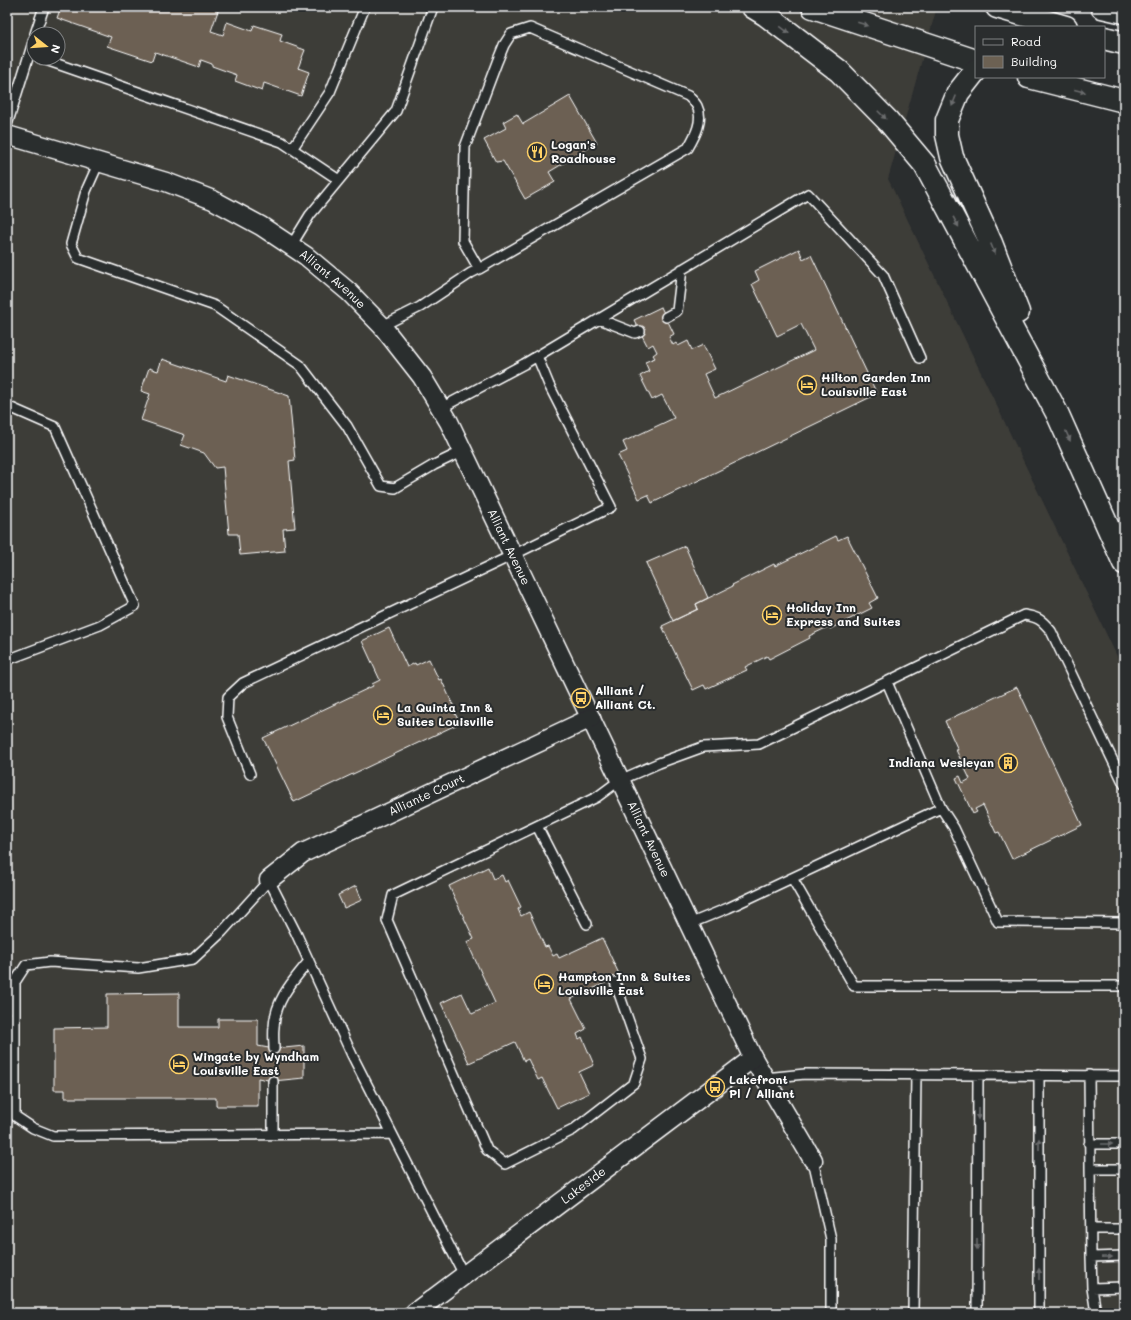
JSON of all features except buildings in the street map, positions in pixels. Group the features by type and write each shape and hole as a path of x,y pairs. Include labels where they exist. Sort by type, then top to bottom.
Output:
{"main road":[{"path":"753,7 766,15 839,71 888,121 925,165 1058,415"},
{"path":"813,7 975,62"},
{"path":"997,7 1063,26"},
{"path":"1102,7 1124,12"},
{"path":"1105,38 1124,43"},
{"path":"975,71 958,92 947,120 947,135 952,158 991,243 1058,415 1124,564"},
{"path":"1033,78 1124,101"}],"street":[{"name":"Alliant Avenue","path":"7,135 166,182 213,200 261,226 306,256 349,292 382,326 422,377 449,422 753,1058 813,1160"},
{"name":"Alliante Court","path":"269,880 303,853 591,718"},
{"name":"Lakeside","path":"414,1313 753,1058"}],"lane":[{"path":"38,26 44,7"},
{"path":"292,149 330,92 365,7"},
{"path":"291,246 310,215 396,111 433,7"},
{"path":"382,326 420,307 479,269 688,148 695,136 700,119 697,105 688,96 530,28 511,34 504,45 497,62 465,148 463,241 479,269"},
{"path":"7,125 28,66"},
{"path":"63,66 282,142 339,180"},
{"path":"99,162 86,191 72,244 78,258 214,306 300,366 347,426 381,486 395,488 434,465 463,451"},
{"path":"441,408 538,356 808,194 883,275 920,358"},
{"path":"666,317 677,311 682,269"},
{"path":"599,319 635,332 640,331"},
{"path":"250,774 226,717 228,697 243,683 611,507 549,385 538,356"},
{"path":"7,406 55,427 135,606 100,625 7,660"},
{"path":"615,982 642,1059 634,1083 573,1130 505,1164 487,1150 387,920 392,895 597,797 620,780 659,763 703,747 759,744 1024,615 1035,616 1045,623 1051,631 1124,784"},
{"path":"887,682 941,808 954,828 998,922 1124,924"},
{"path":"689,924 728,908 941,808"},
{"path":"537,826 587,924"},
{"path":"792,878 854,986 1124,986"},
{"path":"391,1134 53,1136 33,1128 15,1116 15,982 26,965 50,962 138,968 193,959 222,932 269,880 309,961 352,1055 464,1275"},
{"path":"274,1049 274,1026 279,1004 286,990 309,961"},
{"path":"765,1078 805,1074 1124,1076"},
{"path":"913,1313 916,1074"},
{"path":"977,1313 978,1075"},
{"path":"1039,1075 1039,1313"},
{"path":"1089,1075 1091,1257 1092,1288 1096,1313"},
{"path":"273,1081 273,1134"},
{"path":"1089,1144 1124,1144"},
{"path":"813,1160 831,1239 831,1313"},
{"path":"1090,1169 1124,1170"},
{"path":"1091,1229 1124,1229"},
{"path":"1091,1257 1124,1256"},
{"path":"1092,1288 1124,1287"}],"shaded area":[{"path":"7,7 937,7 888,179 1124,671 1124,1313 7,1313"}],"place":[{"name":"Logan's Roadhouse","path":"537,152"},
{"name":"Hilton Garden Inn Louisville East","path":"807,385"},
{"name":"Holiday Inn Express and Suites","path":"772,615"},
{"name":"Alliant / Alliant Ct.","path":"581,698"},
{"name":"La Quinta Inn & Suites Louisville","path":"383,715"},
{"name":"Indiana Wesleyan","path":"1008,763"},
{"name":"Hampton Inn & Suites Louisville East","path":"544,984"},
{"name":"Wingate by Wyndham Louisville East","path":"179,1064"},
{"name":"Lakefront Pl / Alliant","path":"715,1087"}]}
